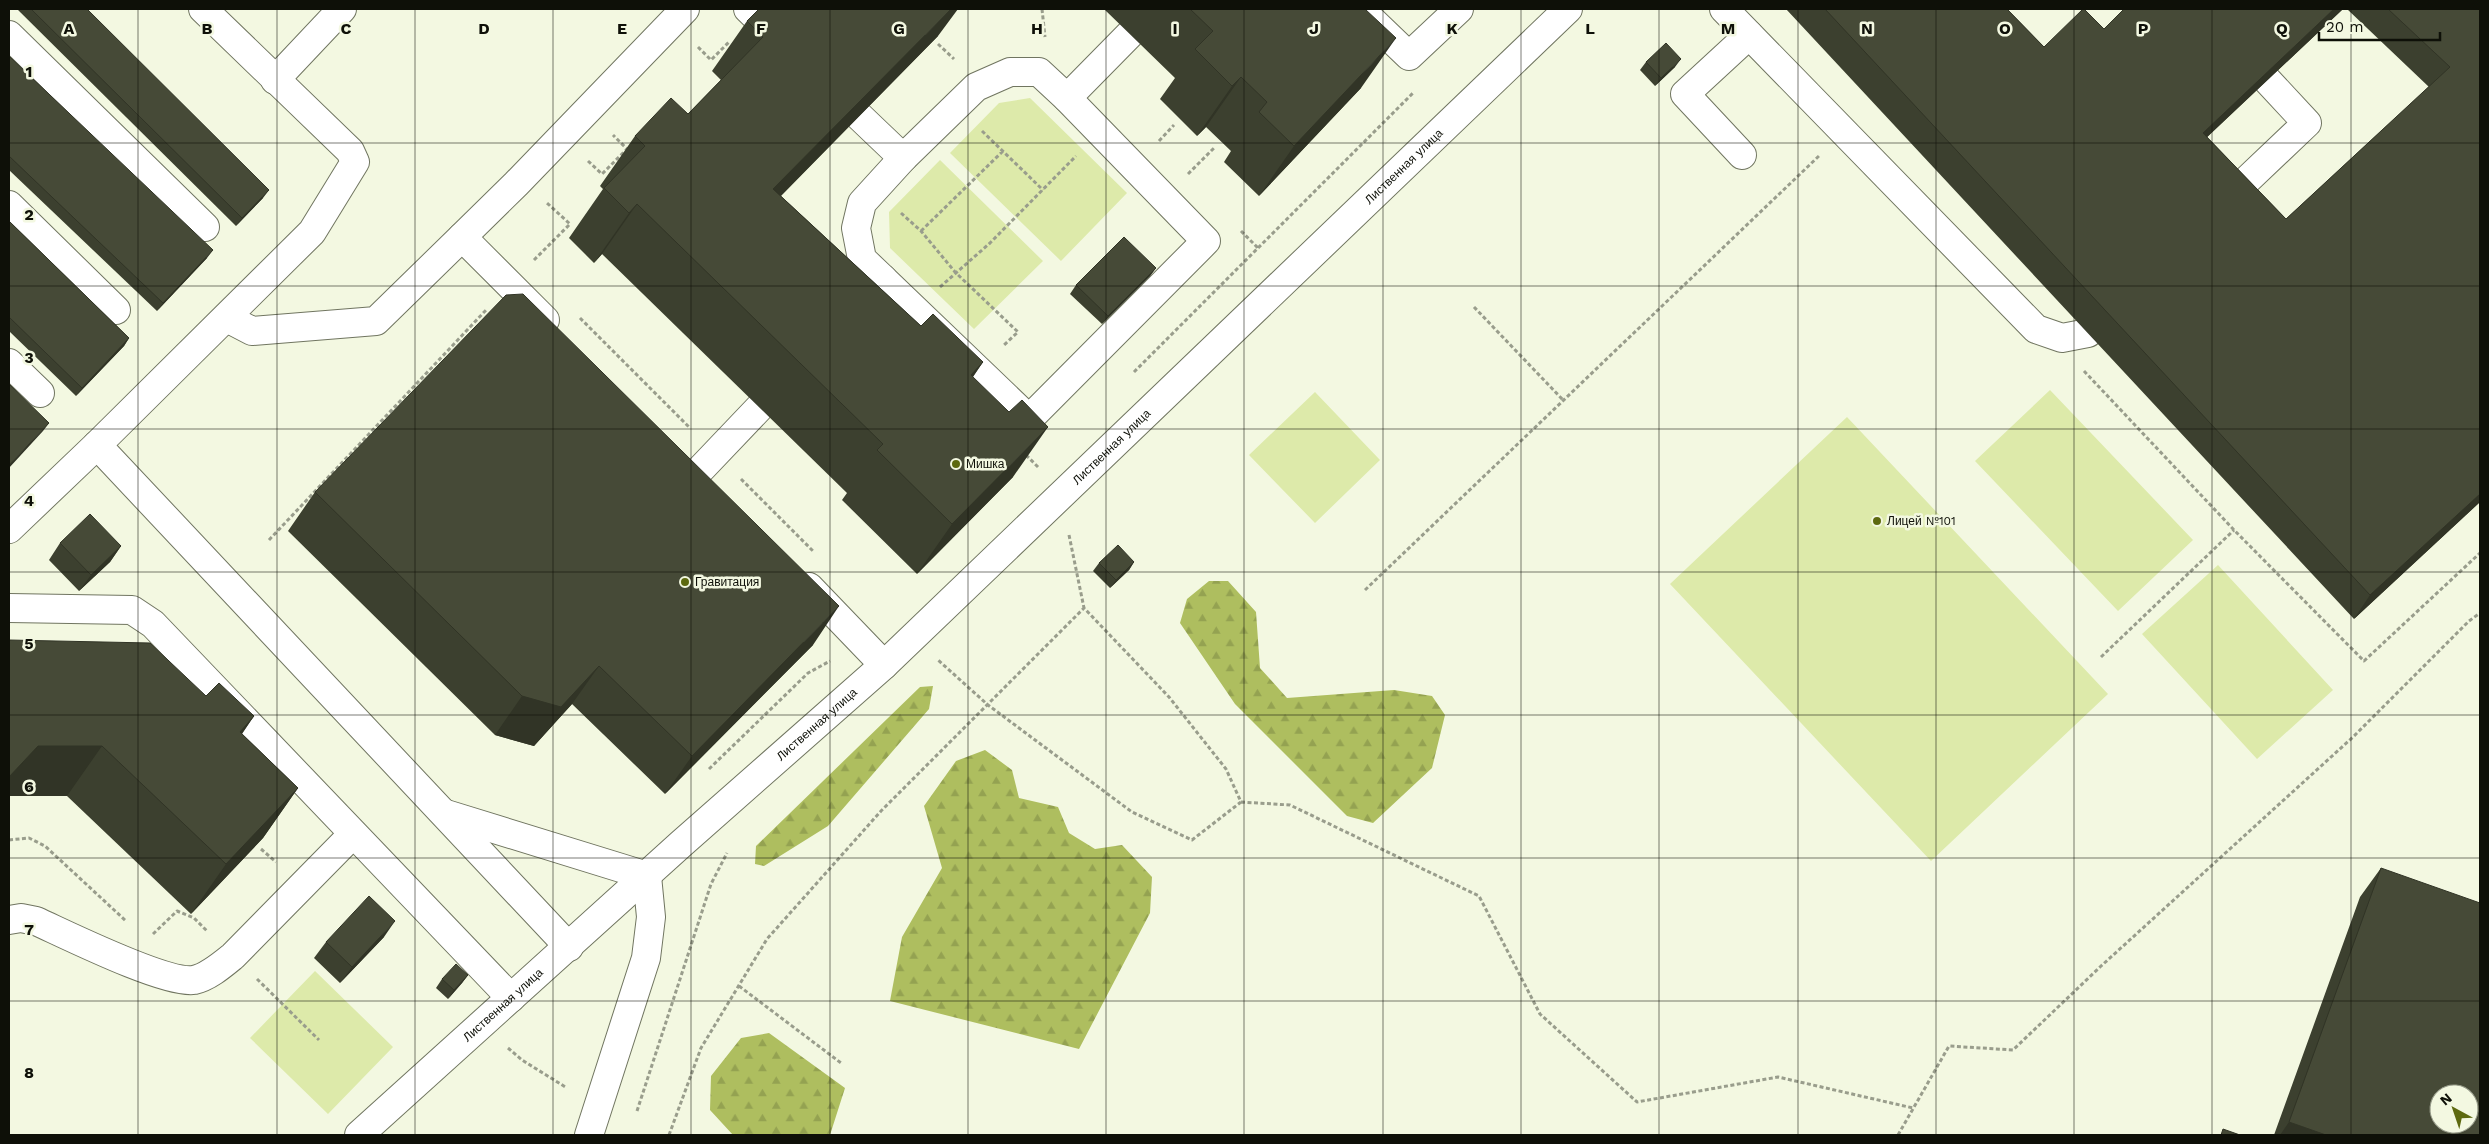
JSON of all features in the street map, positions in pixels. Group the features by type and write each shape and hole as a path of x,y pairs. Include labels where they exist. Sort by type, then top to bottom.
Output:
{"street":[{"path":"9,529 227,318 312,232 355,162 350,151 203,9"},
{"path":"275,80 342,9"},
{"path":"227,318 252,331 376,321 516,184 685,9"},
{"path":"748,9 782,42"},
{"path":"1360,9 1409,56 1459,9"},
{"name":"Лиственная улица","path":"359,1135 884,665 1568,9"},
{"path":"1724,9 2036,329 2075,335"},
{"path":"1067,98 1130,34"},
{"path":"9,35 205,227"},
{"path":"1742,155 1685,94 1749,35"},
{"path":"1010,72 1039,72 1067,98 1206,241 1029,420 862,259 856,228 862,203 903,158 957,106 976,87 1010,72"},
{"path":"2226,199 2307,122 2267,80"},
{"path":"860,116 903,158"},
{"path":"9,205 116,310"},
{"path":"462,237 565,340"},
{"path":"856,308 883,279"},
{"path":"9,363 40,393"},
{"path":"677,451 709,472 759,408"},
{"path":"97,445 569,947"},
{"path":"790,566 884,665"},
{"path":"9,608 132,610 153,624 511,998"},
{"path":"444,814 647,876 651,917 646,958 589,1135"},
{"path":"9,920 21,918 36,921 169,978 194,980 217,970 233,956 354,834"}],"path":[{"path":"1042,9 1045,38"},
{"path":"694,43 711,60 735,36"},
{"path":"938,44 958,63"},
{"path":"957,106 1043,190"},
{"path":"1155,145 1174,125"},
{"path":"583,156 602,174 626,149 608,131"},
{"path":"1365,590 1845,131"},
{"path":"916,311 955,272 990,243 1100,133"},
{"path":"1181,172 1186,176 1214,148"},
{"path":"921,231 1003,151"},
{"path":"876,188 921,231 955,272 1018,332 978,371"},
{"path":"269,540 464,335 509,284 570,224 542,198"},
{"path":"1238,229 1258,248"},
{"path":"1474,307 1564,401"},
{"path":"576,315 709,472 817,556"},
{"path":"2075,335 2078,363 2234,530 2364,661 2480,552"},
{"path":"1021,450 1039,468"},
{"path":"1068,527 1084,608 1169,697 1226,769 1241,802"},
{"path":"2101,657 2234,530"},
{"path":"669,1135 701,1048 767,939 881,811 1084,608"},
{"path":"1898,1135 1949,1046 2013,1050 2107,960 2353,737 2480,612"},
{"path":"933,656 988,705 1132,812 1192,840 1241,802 1290,805 1479,896 1540,1014 1637,1102 1778,1077 1913,1108"},
{"path":"9,840 29,838 45,846 132,927"},
{"path":"482,1026 522,1060 632,1126 710,884 727,854 734,847"},
{"path":"262,849 280,866"},
{"path":"205,938 212,936"},
{"path":"740,986 841,1063"}],"green space":[{"path":"1030,98 1127,193 1061,261 950,153 999,103"},
{"path":"940,160 1043,261 974,329 890,248 889,212"},
{"path":"2050,390 2193,540 2118,611 1975,461"},
{"path":"1315,392 1380,460 1315,523 1249,455"},
{"path":"1847,417 2108,694 1931,861 1670,584"},
{"path":"2218,565 2333,690 2257,759 2142,634"},
{"path":"1209,581 1228,581 1256,612 1260,668 1287,698 1394,690 1432,696 1445,715 1432,768 1373,823 1347,816 1235,704 1180,623 1187,599"},
{"path":"933,686 929,709 828,826 764,866 755,864 756,846 920,687"},
{"path":"985,750 1012,770 1019,798 1058,807 1069,833 1095,849 1122,845 1152,877 1150,913 1079,1049 890,1001 902,937 942,868 924,806 956,761"},
{"path":"315,971 393,1047 328,1114 250,1038"},
{"path":"769,1033 845,1088 830,1135 733,1135 710,1110 711,1076 741,1038"}],"building":[{"path":"31,9 87,9 269,190 242,218"},
{"path":"759,9 951,9 773,189 921,326 933,314 983,362 971,375 1009,412 1022,400 1048,427 952,524 877,450 883,444 637,204 629,213 604,188 645,146 635,136 671,98 688,114 763,37 747,21"},
{"path":"1190,9 1365,9 1396,38 1294,146 1259,112 1267,102 1241,77 1232,86 1195,49 1213,31"},
{"path":"1825,9 2007,9 2044,47 2083,9 2104,29 2124,9 2334,9 2203,133 2286,219 2450,67 2388,9 2480,9 2480,494 2370,595"},
{"path":"1666,43 1681,59 1661,78 1646,62"},
{"path":"9,56 213,250 163,303 9,156"},
{"path":"9,221 129,338 82,388 9,317"},
{"path":"1124,237 1156,268 1108,316 1076,285"},
{"path":"523,294 839,606 692,756 599,666 561,707 522,696 315,492 506,295"},
{"path":"9,384 49,423 9,465"},
{"path":"90,514 121,546 91,575 60,543"},
{"path":"1118,545 1134,562 1116,580 1099,563"},
{"path":"9,640 150,643 206,696 219,683 254,716 240,732 298,788 226,864 102,746 38,746 9,777"},
{"path":"2381,868 2480,903 2480,1135 2326,1135 2289,1122"},
{"path":"369,896 395,921 352,967 326,942"},
{"path":"456,964 468,975 454,990 442,979"},
{"path":"2223,1129 2240,1135 2221,1135"}],"place":[{"name":"Мишка","path":"956,464"},
{"name":"Лицей №101","path":"1877,521"},
{"name":"Гравитация","path":"685,582"}]}
